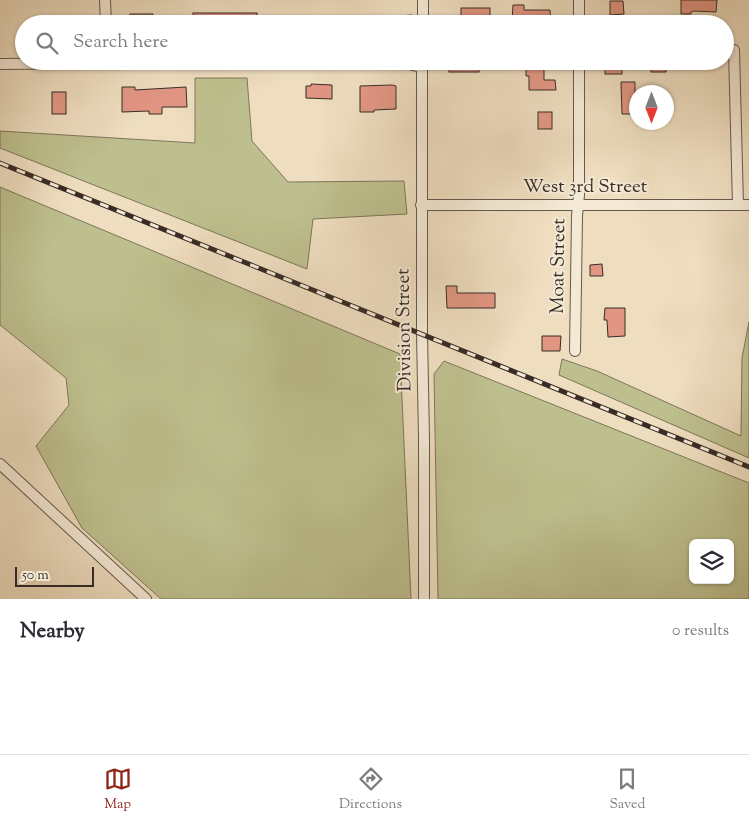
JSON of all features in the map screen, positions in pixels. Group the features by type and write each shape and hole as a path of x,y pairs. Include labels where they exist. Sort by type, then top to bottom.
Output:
{"street":[{"path":"105,0 106,15"},
{"path":"423,0 423,15"},
{"path":"579,0 579,15"},
{"path":"734,50 738,205"},
{"path":"0,64 15,64"},
{"name":"Division Street","path":"421,70 424,599"},
{"name":"Moat Street","path":"575,351 579,70"},
{"name":"West 3rd Street","path":"421,205 749,205"},
{"path":"0,464 146,599"}],"green space":[{"path":"195,78 247,78 252,141 288,182 404,181 407,214 313,219 307,269 0,148 0,131 195,143"},
{"path":"0,187 400,354 411,599 161,599 82,528 36,446 69,405 66,378 0,325"},
{"path":"749,322 749,458 559,375 562,359 597,371 741,436 742,358"},
{"path":"444,361 749,483 749,599 438,599 434,374"}],"building":[{"path":"681,0 717,0 716,12 694,11 691,14 681,14"},
{"path":"610,1 623,1 624,14 610,15"},
{"path":"513,5 524,5 524,10 550,10 550,15 512,15"},
{"path":"461,8 490,8 490,15 461,15"},
{"path":"193,13 257,13 257,15 193,15"},
{"path":"130,14 153,14 153,15"},
{"path":"449,70 479,70 479,72 449,72"},
{"path":"526,70 544,70 544,80 555,80 556,90 529,90 529,76 526,76"},
{"path":"605,70 622,70 622,74 605,74"},
{"path":"651,70 666,70 666,72 651,72"},
{"path":"621,82 635,82 635,85 629,85 629,114 622,114"},
{"path":"311,84 332,85 332,99 306,98 306,86 311,86"},
{"path":"360,86 396,86 396,109 360,112"},
{"path":"122,87 135,87 135,90 186,87 187,107 162,107 162,114 149,114 149,111 122,112"},
{"path":"52,92 66,92 66,114 52,114"},
{"path":"538,112 552,112 552,129 538,129"},
{"path":"602,264 603,276 590,276 590,265"},
{"path":"446,286 457,286 457,293 495,293 495,308 447,308"},
{"path":"605,308 625,308 625,336 608,337 607,320 604,320"},
{"path":"542,336 561,336 560,351 542,351"}],"railway":[{"path":"0,163 749,467"}]}
